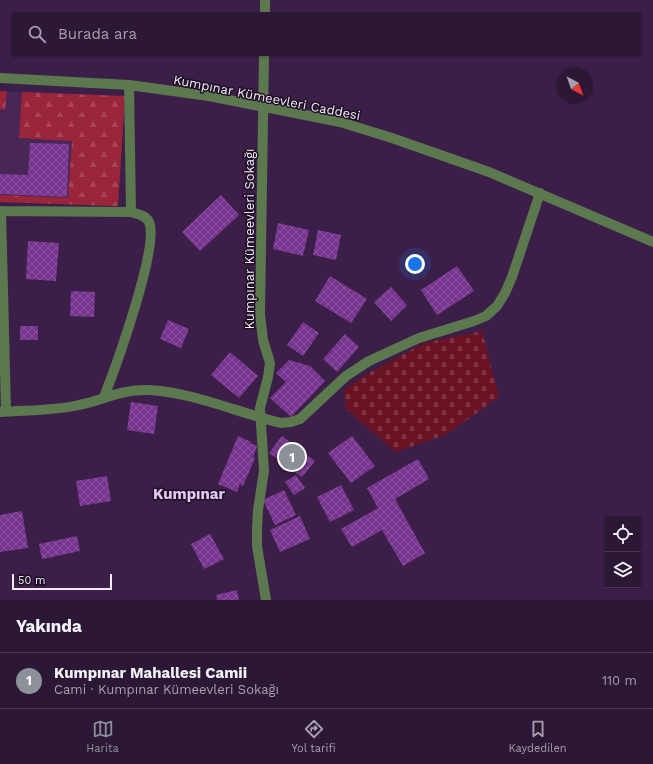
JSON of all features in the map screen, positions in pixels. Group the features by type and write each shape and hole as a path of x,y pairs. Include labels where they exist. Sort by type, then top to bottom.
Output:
{"street":[{"path":"265,0 265,12"},
{"name":"Kumpınar Kümeevleri Sokağı","path":"264,56 260,314 263,340 270,363 260,408 264,471 258,510 257,546 262,586 266,600"},
{"name":"Kumpınar Kümeevleri Caddesi","path":"0,78 129,85 209,96 340,122 392,138 475,167 540,193 653,242"},
{"path":"129,85 131,212"},
{"path":"104,397 120,356 150,246 151,230 148,220 131,212 1,211 3,412 60,408 79,405 133,390 166,392 190,397 281,423 300,419 346,376 368,362 419,338 486,316 497,306 505,293 540,193"}],"shaded area":[{"path":"0,91 125,96 118,206 0,202"}],"green space":[{"path":"0,91 7,91 5,110 0,109"},
{"path":"22,92 125,96 118,206 0,202 0,195 68,198 72,141 19,138"},
{"path":"482,331 499,397 447,434 396,452 346,409 344,390 367,374 424,343"}],"building":[{"path":"30,143 69,144 67,197 0,194 0,174 28,175"},
{"path":"221,195 239,215 200,251 182,232"},
{"path":"278,223 309,230 303,256 273,249"},
{"path":"318,230 341,235 336,260 313,255"},
{"path":"28,241 59,243 56,281 26,279"},
{"path":"457,266 474,291 437,315 421,290"},
{"path":"330,276 367,299 351,323 315,301"},
{"path":"391,287 407,305 391,321 374,302"},
{"path":"71,291 95,292 94,317 70,316"},
{"path":"168,320 189,329 181,348 160,339"},
{"path":"303,322 319,333 303,356 287,345"},
{"path":"20,326 38,326 38,340 20,340"},
{"path":"345,334 359,347 337,372 323,359"},
{"path":"230,352 258,376 239,398 211,375"},
{"path":"289,360 310,366 325,381 291,417 270,398 286,382 276,373"},
{"path":"131,402 158,406 154,434 127,430"},
{"path":"238,436 257,446 253,458 255,458 243,486 240,484 237,492 218,484"},
{"path":"282,436 315,461 302,477 269,453"},
{"path":"352,436 375,466 351,483 328,453"},
{"path":"418,459 429,479 395,499 425,553 403,566 382,530 352,547 341,529 378,508 367,488"},
{"path":"296,475 305,488 294,495 285,482"},
{"path":"107,476 111,501 80,506 76,481"},
{"path":"341,485 354,510 330,522 317,497"},
{"path":"284,490 296,515 275,525 263,500"},
{"path":"22,511 28,548 0,552 0,515"},
{"path":"300,516 310,539 280,552 270,530"},
{"path":"210,534 224,559 204,569 191,544"},
{"path":"77,536 80,551 42,559 39,544"},
{"path":"237,590 239,600 217,600 216,595"}],"place":[{"name":"Kumpınar Mahallesi Camii","path":"292,457"}],"district":[{"name":"Kumpınar","path":"189,494"}]}
